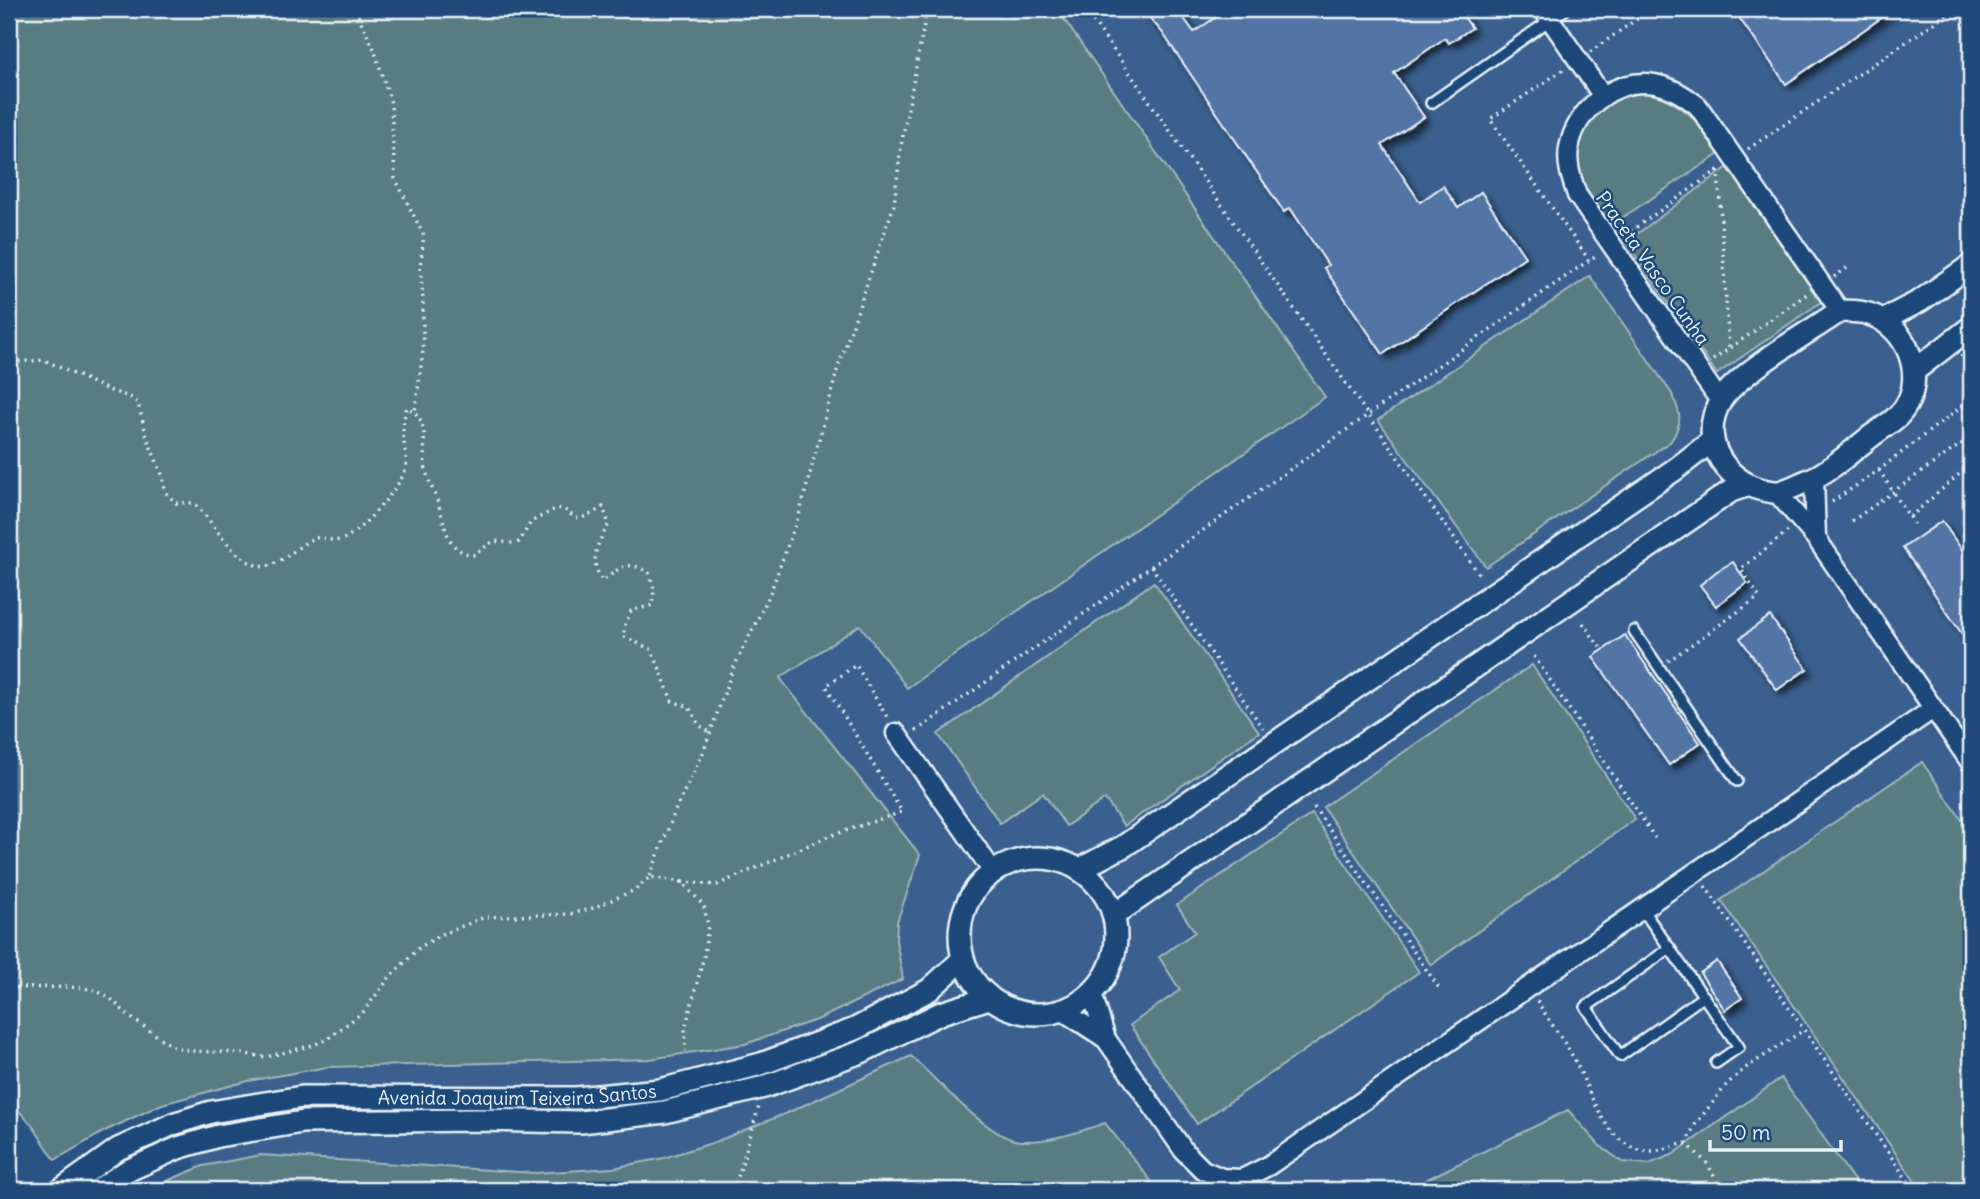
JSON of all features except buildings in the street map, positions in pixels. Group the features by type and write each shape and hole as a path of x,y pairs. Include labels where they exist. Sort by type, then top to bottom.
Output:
{"street":[{"path":"1553,12 1578,60 1602,96"},
{"name":"Praceta Vasco Cunha","path":"1720,401 1577,195 1569,174 1569,148 1581,116 1602,96 1632,84 1655,84 1681,93 1698,106 1840,311"},
{"path":"1883,320 1920,301 1971,265"},
{"path":"1777,493 1814,478 1900,414 1912,390 1914,371 1909,350 1899,334 1883,320 1861,311 1840,311 1740,379 1720,401 1713,423 1713,440 1718,456 1731,475 1746,486 1777,493 1808,517"},
{"path":"1914,371 1971,327"},
{"path":"1080,869 1124,846 1678,468 1713,440"},
{"path":"1814,478 1808,517 1816,538 1971,763"},
{"path":"1114,915 1731,491 1746,486"},
{"path":"1092,993 1106,1039 1184,1151 1203,1170 1222,1178 1242,1178 1268,1166 1933,709"},
{"path":"899,737 994,873"},
{"path":"1028,858 1055,859 1080,869 1107,897 1114,915 1117,936 1114,957 1105,976 1092,993 1063,1011 1038,1015 1012,1010 989,998 973,981 963,959 960,933 966,906 980,883 1002,866 1028,858"},
{"name":"Avenida Joaquim Teixeira Santos","path":"61,1190 118,1149 173,1124 211,1112 302,1097 576,1098 660,1090 761,1064 855,1029 929,990 963,959"},
{"name":"Avenida Joaquim Teixeira Santos","path":"98,1190 127,1171 178,1148 218,1136 303,1122 581,1122 664,1112 764,1087 861,1052 941,1013 989,998"},
{"path":"1063,1011 1106,1039"}],"lane":[{"path":"1431,103 1553,12"},
{"path":"1634,631 1737,780"},
{"path":"1642,909 1739,1047 1716,1063"},
{"path":"1670,948 1587,1007 1620,1056 1704,996"}],"path":[{"path":"355,9 374,49 391,103 395,178 424,236 420,267 423,350 415,412"},
{"path":"9,988 68,986 92,989 109,997 130,1017 172,1046 192,1051 239,1052 266,1057 314,1045 329,1038 363,1012 390,977 419,948 440,935 485,916 570,914 593,908 635,890 650,877 677,806 710,733 733,669 769,596 800,512 837,371 894,205 901,146 927,9"},
{"path":"1085,9 1481,577"},
{"path":"1589,260 1490,119 1651,9"},
{"path":"650,877 717,885 827,837 902,812 826,686 856,664 899,737 1151,566 1735,158 1955,9"},
{"path":"1718,170 1729,349"},
{"path":"1698,370 1847,268"},
{"path":"1971,349 1961,355 1971,379"},
{"path":"9,370 14,362 44,360 108,390 130,397 138,403 147,438 163,477 165,492 171,500 183,505 194,503 231,547 261,566 270,565 318,536 343,539 355,532 374,513 404,473 403,428 407,407 415,412 424,425 425,469 440,509 445,532 459,551 473,555 494,541 512,544 519,541 531,522 557,508 564,509 575,518 588,517 603,507 609,524 596,554 595,570 603,582 623,566 638,566 649,573 654,589 653,605 631,611 623,636 650,649 672,701 689,707 699,725 710,733"},
{"path":"1659,667 1759,597 1741,569 1808,517 1880,470 1971,399"},
{"path":"1852,521 1961,444 1971,457"},
{"path":"1910,517 1971,464"},
{"path":"1880,470 1914,524"},
{"path":"1151,566 1274,744"},
{"path":"1583,623 1602,650"},
{"path":"1534,656 1655,838"},
{"path":"1314,807 1439,988"},
{"path":"1696,872 1914,1190"},
{"path":"682,882 704,905 708,926 704,956 685,1029 686,1051"},
{"path":"1528,987 1573,1057 1600,1117 1623,1141 1639,1150 1657,1150 1686,1143 1695,1125 1727,1084 1747,1067 1804,1030"},
{"path":"734,1190 764,1087"},
{"path":"1686,1143 1708,1164 1721,1190"}],"shaded area":[{"path":"723,9 1971,9 1971,1190 198,1190 155,844"}],"green space":[{"path":"9,9 1057,9 1325,397 907,688 860,625 780,678 920,855 897,922 896,940 903,979 819,1019 745,1044 650,1059 327,1067 248,1081 162,1104 105,1131 55,1160 32,1125 9,1100"},
{"path":"1650,93 1674,103 1691,116 1719,154 1611,225 1582,180 1578,162 1580,139 1590,117 1606,101 1621,96"},
{"path":"1728,167 1821,302 1717,374 1626,242"},
{"path":"1590,276 1672,394 1679,413 1679,423 1671,441 1486,567 1378,420"},
{"path":"1154,582 1259,732 1124,826 1105,799 1066,826 1043,793 1000,823 938,734"},
{"path":"1532,665 1635,819 1431,965 1323,807"},
{"path":"1922,762 1971,833 1971,1190 1921,1190 1721,900"},
{"path":"1312,814 1419,972 1197,1124 1130,1025 1180,990 1159,957 1195,932 1177,905"},
{"path":"911,1056 979,1120 1009,1138 1021,1141 1043,1140 1105,1123 1158,1190 145,1190 203,1166 261,1155 535,1173 613,1168 664,1158 715,1142 787,1113"},
{"path":"1781,1078 1861,1190 1405,1190 1568,1110 1599,1145 1622,1162 1649,1164 1672,1155"}]}
